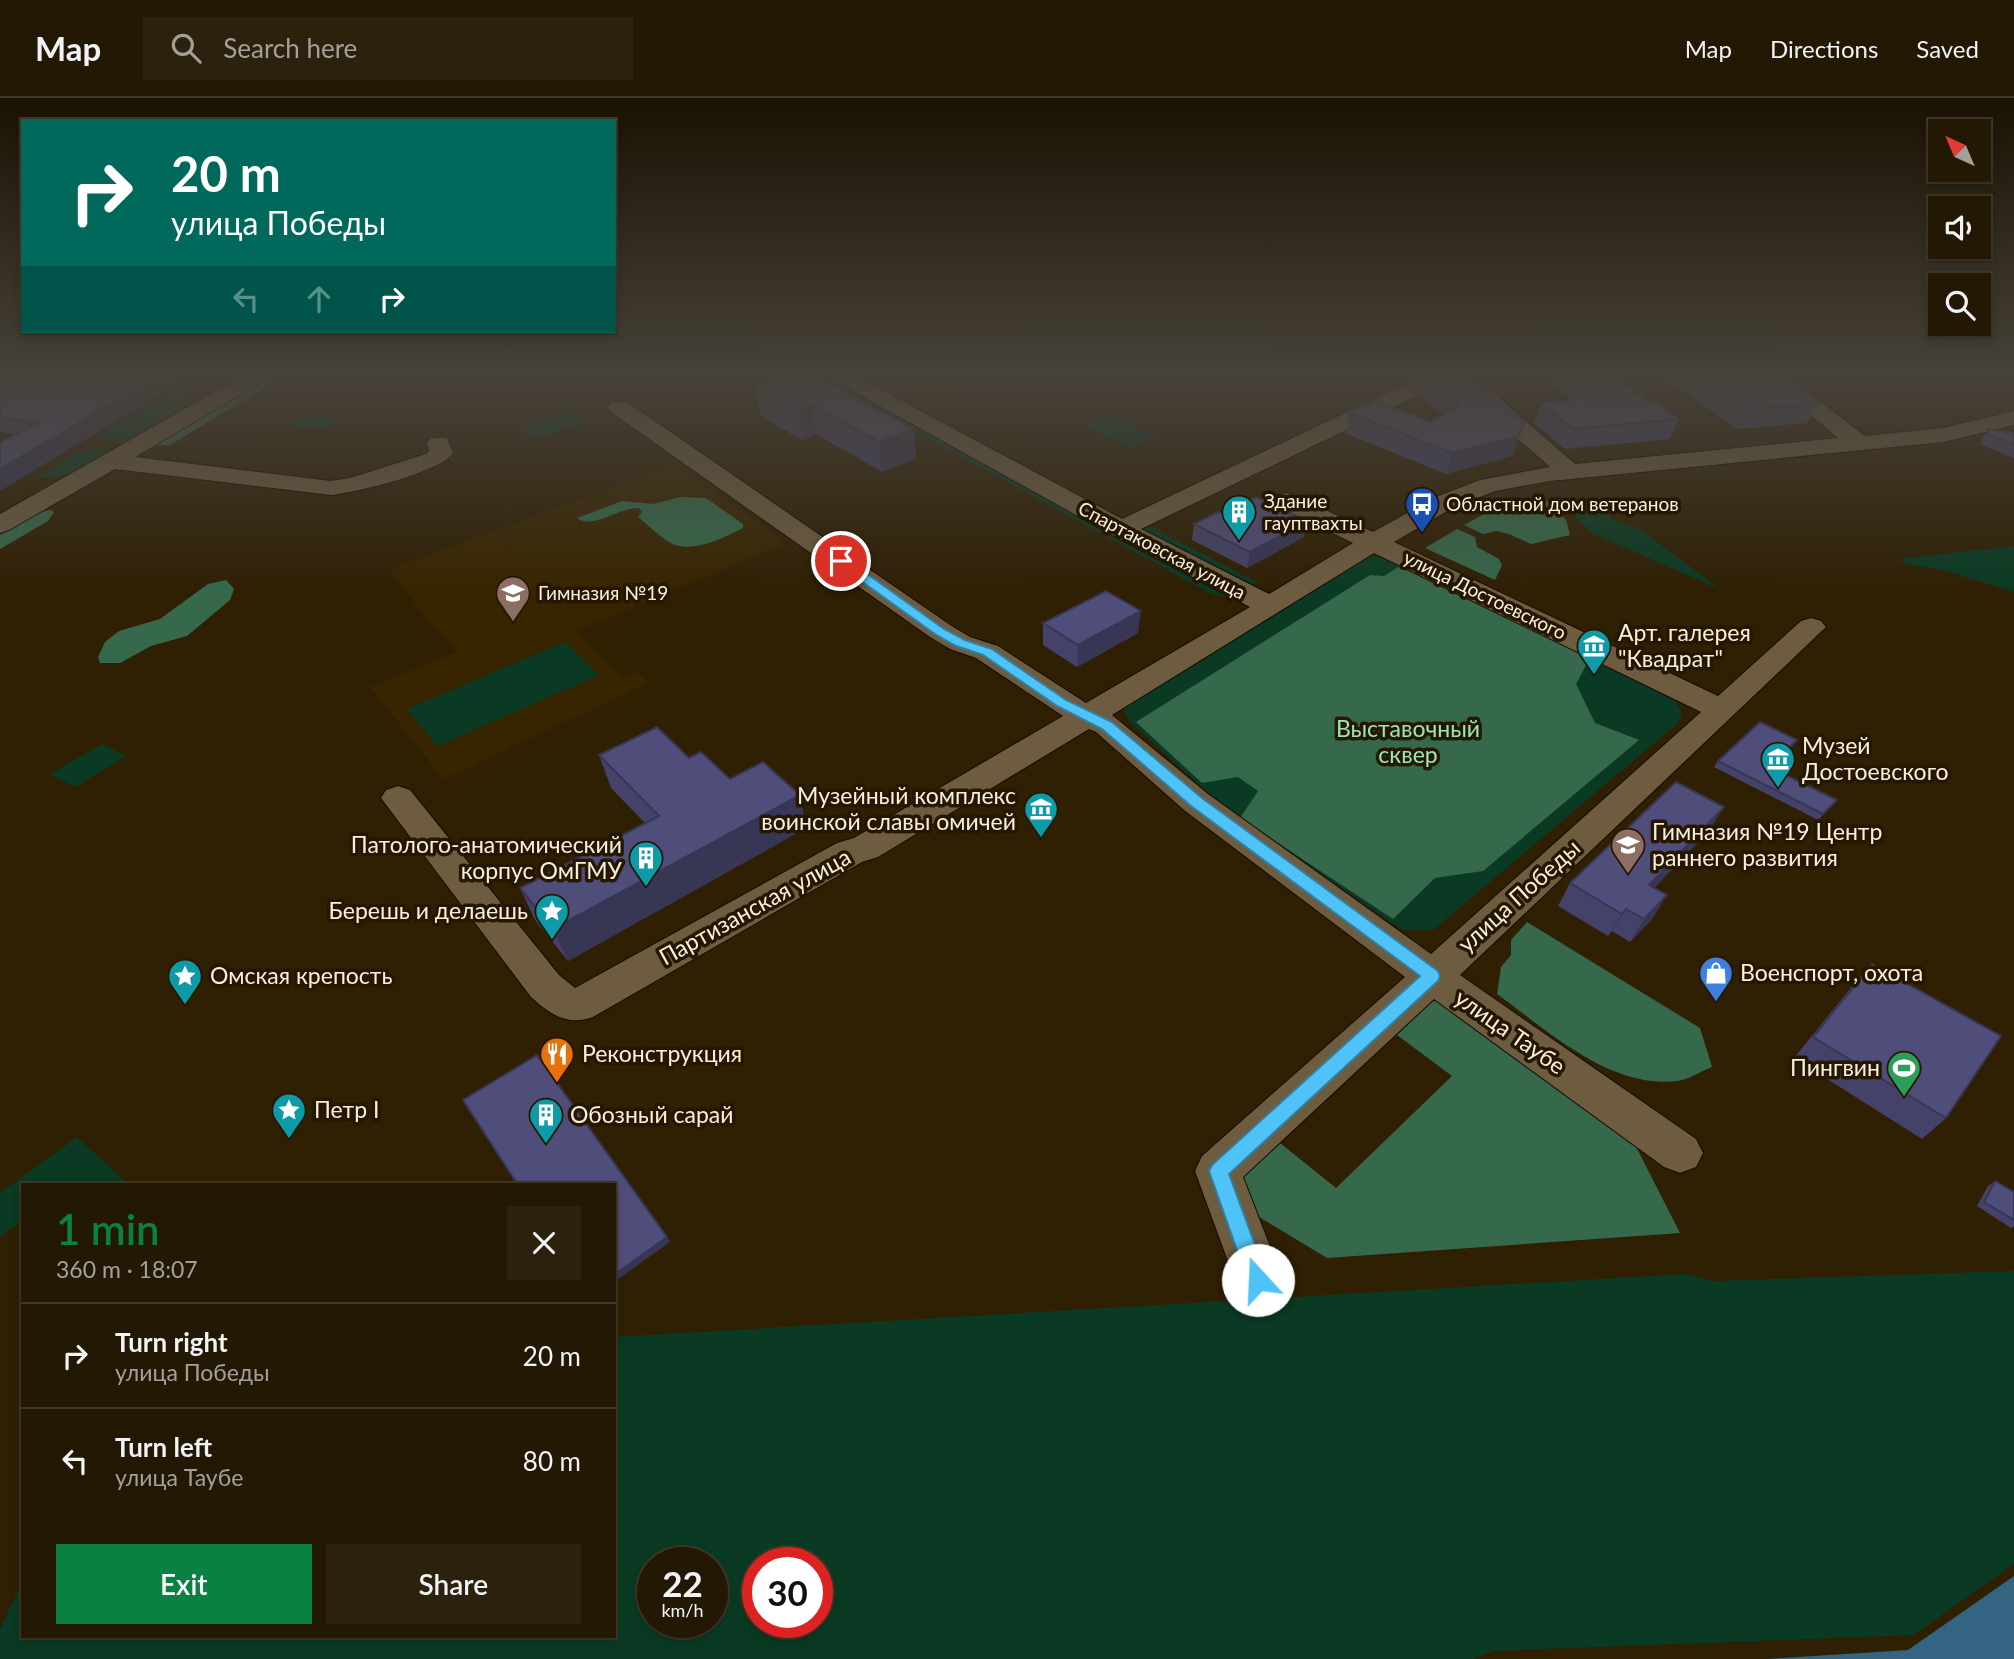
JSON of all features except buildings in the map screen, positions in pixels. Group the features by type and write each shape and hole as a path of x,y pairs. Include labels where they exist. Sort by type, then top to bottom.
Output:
{"street":[{"path":"0,526 137,446"},
{"path":"111,461 331,488 353,485 434,459 441,453 440,446"},
{"name":"улица Таубе","path":"674,446 940,631 960,643 987,652 1061,703 1107,725 1196,802 1432,976 1680,1153"},
{"name":"Спартаковская улица","path":"969,446 1268,605"},
{"path":"1121,529 1293,446"},
{"path":"1540,446 1570,472"},
{"name":"Партизанская улица","path":"398,798 545,986 565,1003 579,1005 850,852 865,848 1257,615 1268,605 1373,542 1445,502 1478,488 1511,480 1842,446"},
{"name":"улица Достоевского","path":"1286,502 1721,709"},
{"name":"улица Победы","path":"1258,1280 1219,1171 1811,627"}],"shaded area":[{"name":"Гимназия №19","path":"675,465 787,543 576,631 624,677 637,672 649,683 443,779 370,687 457,652 423,614 389,569"}],"green space":[{"path":"941,446 951,446 1229,597 1212,594"},
{"path":"93,449 106,452 68,475 37,478 78,452"},
{"path":"681,497 706,498 743,524 743,528 706,544 687,547 677,546 657,533 638,517 642,512 639,508 598,520 583,521 577,518 622,501 653,504"},
{"path":"1543,497 1566,520 1570,535 1531,544 1509,534 1497,531 1483,534 1464,525 1499,506 1506,512 1528,507 1523,502"},
{"path":"1595,501 1615,521 1637,527 1721,590 1592,533 1563,504"},
{"path":"51,510 54,512 48,521 0,549 0,535 36,513"},
{"path":"1149,526 1257,582 1249,586 1145,534 1144,528"},
{"path":"1457,529 1475,537 1477,547 1499,559 1502,565 1495,580 1425,548"},
{"path":"2014,546 2014,592 1943,570 1906,564 1898,559"},
{"name":"Выставочный сквер","path":"1378,555 1396,559 1672,694 1682,714 1678,723 1433,930 1403,930 1234,816 1130,722 1122,707 1368,557"},
{"name":"Выставочный сквер","path":"1403,564 1591,656 1576,684 1595,723 1639,740 1483,871 1435,878 1393,919 1240,818 1258,791 1238,777 1202,783 1136,722 1370,575 1384,576"},
{"path":"226,580 234,589 230,600 187,636 151,646 120,663 100,663 98,657 105,642 119,631 160,619 208,584"},
{"path":"565,642 599,675 437,746 407,709"},
{"path":"102,744 126,756 75,787 50,774"},
{"path":"1527,922 1700,1028 1712,1067 1677,1081 1652,1081 1628,1076 1581,1054 1497,994 1501,967 1511,955 1511,940"},
{"path":"1440,993 1627,1129 1680,1233 1327,1258 1251,1212 1233,1175 1275,1139 1336,1188 1452,1076 1397,1035"},
{"path":"77,1137 127,1183 21,1183 21,1221 0,1237 0,1193"},
{"path":"2014,1271 2014,1564 1913,1635 1494,1651 1473,1659 0,1659 0,1629 21,1584 21,1638 616,1638 616,1337 1685,1274 1713,1281"}],"water":[{"path":"2014,1576 2014,1659 1767,1659 1908,1650"}],"place":[{"name":"Областной дом ветеранов","path":"1422,534"},
{"name":"Здание гауптвахты","path":"1239,542"},
{"name":"Гимназия №19","path":"513,623"},
{"name":"Арт. галерея \"Квадрат\"","path":"1594,676"},
{"name":"Музей Достоевского","path":"1778,789"},
{"name":"Музейный комплекс воинской славы омичей","path":"1041,839"},
{"name":"Гимназия №19 Центр раннего развития","path":"1628,875"},
{"name":"Патолого-анатомический корпус ОмГМУ","path":"646,888"},
{"name":"Берешь и делаешь","path":"552,941"},
{"name":"Военспорт, охота","path":"1716,1003"},
{"name":"Омская крепость","path":"185,1006"},
{"name":"Реконструкция","path":"557,1084"},
{"name":"Пингвин","path":"1904,1098"},
{"name":"Петр I","path":"289,1140"},
{"name":"Обозный сарай","path":"546,1145"}],"route":[{"path":"841,561 940,631 960,643 987,652 1061,703 1107,725 1196,802 1432,976 1219,1171 1258,1280"}]}
